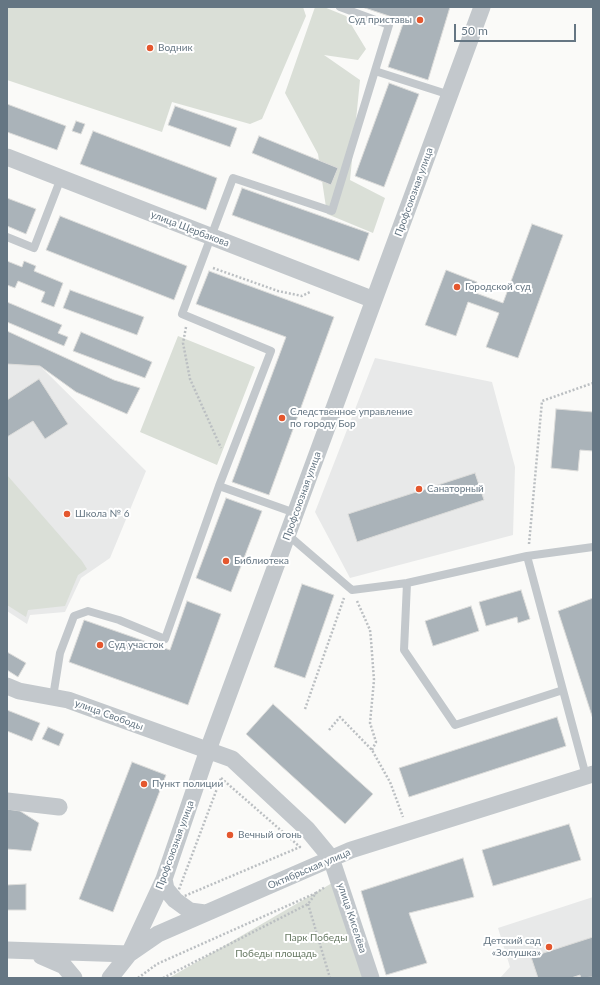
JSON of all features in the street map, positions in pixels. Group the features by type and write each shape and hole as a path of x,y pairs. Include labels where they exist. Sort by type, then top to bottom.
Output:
{"street":[{"name":"Профсоюзная улица","path":"110,978 129,954 164,879 208,750 482,7"},
{"name":"улица Щербакова","path":"7,157 374,300"},
{"name":"улица Свободы","path":"7,686 19,691 53,697 93,709 232,760 307,829 331,858"},
{"name":"Октябрьская улица","path":"129,954 158,934 351,850 590,775"},
{"path":"7,801 59,807"},
{"name":"улица Киселёва","path":"331,858 371,978"},
{"path":"164,879 166,889 175,900 190,911 205,913"},
{"path":"7,950 30,952 129,954"},
{"path":"30,952 64,966 74,978"}],"lane":[{"path":"53,697 60,654 74,616 88,611 119,620 165,639 219,486 271,351 182,314 233,178 332,211 388,25 340,7"},
{"path":"375,71 450,95"},
{"path":"7,237 34,248 60,178"},
{"path":"219,486 295,513"},
{"path":"288,535 350,588 407,582 528,556 593,547"},
{"path":"528,556 563,690 590,775"},
{"path":"407,582 404,650 455,725 563,690"}],"path":[{"path":"198,269 215,267 278,291 302,296 328,282"},
{"path":"188,316 183,344 190,379 228,464"},
{"path":"528,556 542,401 593,383"},
{"path":"306,709 350,588"},
{"path":"350,588 370,630 374,680 370,723 376,742 372,750"},
{"path":"329,730 340,718 372,750 390,782 402,817"},
{"path":"221,778 300,847 226,878 175,900 221,778"},
{"path":"138,978 158,964 316,893"},
{"path":"163,978 308,904 330,978"}],"shaded area":[{"name":"Санаторный","path":"375,358 492,382 515,467 513,535 350,578 315,512"},
{"name":"Школа № 6","path":"7,364 40,366 146,471 110,558 81,578 65,612 30,615 27,624 7,611"},
{"name":"Детский сад «Золушка»","path":"593,897 593,978 500,978 510,967 498,928"}],"green space":[{"name":"Водник","path":"7,7 303,7 306,16 262,119 250,124 172,102 162,132 7,80"},
{"path":"315,7 324,7 346,16 366,49 358,60 324,55 360,80 350,180 385,198 373,233 327,214 318,154 285,93"},
{"path":"178,336 255,367 217,465 140,432"},
{"path":"7,475 82,561 87,569 78,575 65,606 28,610 26,617 7,605"},
{"name":"Парк Победы","path":"339,879 369,978 169,978"}],"building":[{"path":"362,7 450,7 428,80 388,67 404,21"},
{"path":"389,83 419,94 384,187 355,176"},
{"path":"7,104 66,126 57,150 7,132"},
{"path":"175,106 237,128 230,147 168,125"},
{"path":"76,121 85,124 81,134 72,131"},
{"path":"93,131 217,178 206,210 80,164"},
{"path":"259,136 338,168 331,185 252,153"},
{"path":"242,188 369,233 359,261 232,215"},
{"path":"7,198 36,209 26,234 7,226"},
{"path":"60,216 187,266 174,300 46,250"},
{"name":"Городской суд","path":"532,224 563,235 518,358 486,347 499,313 468,302 456,336 425,325 446,270 477,282 473,292 503,303"},
{"path":"7,261 22,267 24,261 36,266 34,271 63,283 54,307 41,302 45,292 18,281 15,288 7,285"},
{"path":"209,271 334,317 269,495 232,482 286,337 196,304"},
{"path":"70,290 144,317 137,335 63,308"},
{"path":"7,302 62,325 58,333 68,337 64,346 7,322"},
{"path":"7,331 114,380 140,388 127,414 76,392 40,366 7,364"},
{"path":"81,332 152,362 145,378 73,351"},
{"path":"39,379 68,424 45,439 33,421 7,437 7,400"},
{"path":"556,409 593,412 593,451 580,450 578,471 551,468"},
{"path":"475,473 484,500 357,542 348,514"},
{"path":"226,498 262,511 231,592 196,578"},
{"path":"302,584 334,595 305,678 274,667"},
{"path":"521,590 530,619 518,623 517,617 486,626 479,602"},
{"path":"593,598 593,719 558,611"},
{"path":"187,601 221,614 188,705 69,662 84,620 170,650"},
{"path":"471,606 479,631 433,646 425,621"},
{"path":"7,652 26,663 18,677 7,670"},
{"path":"273,704 373,794 345,824 246,734"},
{"path":"7,710 40,723 32,741 7,731"},
{"path":"557,717 566,746 409,797 399,768"},
{"path":"48,727 64,734 59,746 42,739"},
{"path":"132,762 166,775 113,912 79,899"},
{"path":"7,809 20,811 39,823 31,851 7,849"},
{"path":"569,824 581,860 493,886 482,850"},
{"path":"463,858 474,897 409,913 427,963 386,975 361,891"},
{"path":"26,884 26,910 7,910 7,885"},
{"path":"593,937 593,977 581,978 580,975 571,978 538,978 531,957"}],"place":[{"name":"Суд приставы","path":"420,20"},
{"name":"Водник","path":"150,48"},
{"name":"Городской суд","path":"457,287"},
{"name":"Следственное управление по городу Бор","path":"282,418"},
{"name":"Санаторный","path":"419,489"},
{"name":"Школа № 6","path":"67,514"},
{"name":"Библиотека","path":"226,561"},
{"name":"Суд участок","path":"100,645"},
{"name":"Пункт полиции","path":"144,784"},
{"name":"Вечный огонь","path":"230,835"},
{"name":"Детский сад «Золушка»","path":"549,947"}],"park label":[{"name":"Победы площадь","path":"276,954"}]}
